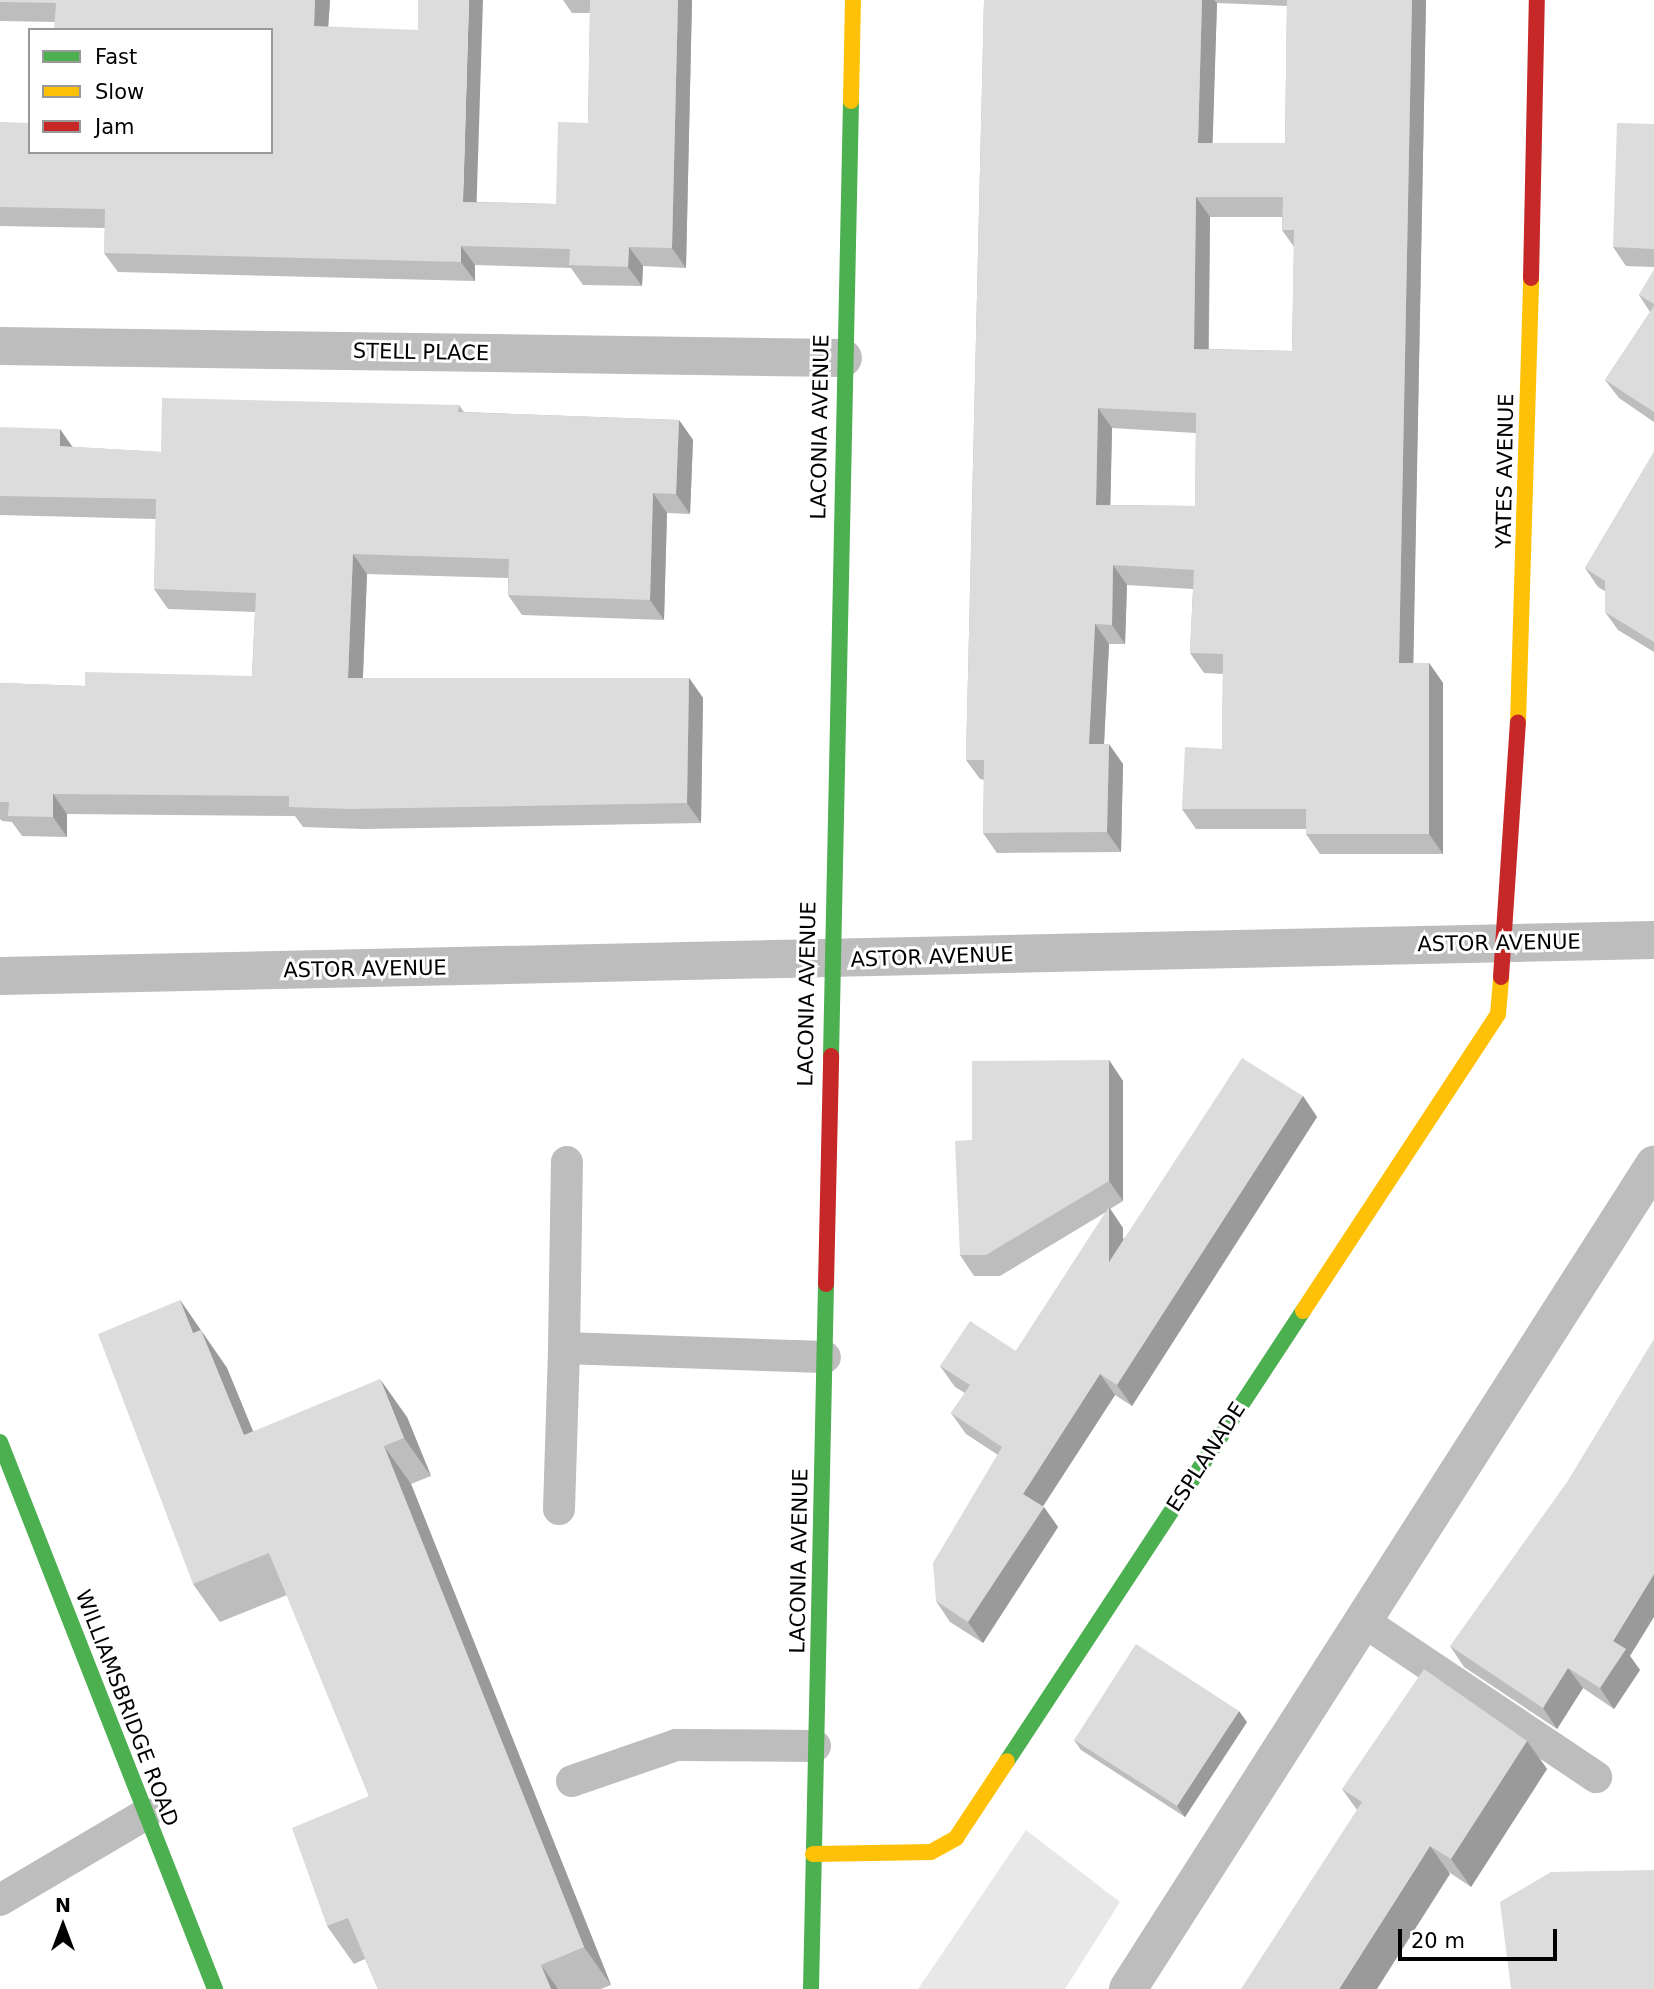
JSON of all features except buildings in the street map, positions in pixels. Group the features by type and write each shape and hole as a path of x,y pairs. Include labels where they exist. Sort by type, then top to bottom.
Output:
{"street":[{"name":"LACONIA AVENUE","path":"811,1989 825,1357 828,960 853,0"},
{"name":"YATES AVENUE","path":"1503,942 1521,684 1537,0"},
{"name":"STELL PLACE","path":"0,346 843,358"},
{"name":"ASTOR AVENUE","path":"0,976 1654,940"},
{"name":"ESPLANADE","path":"813,1854 895,1856 931,1852 956,1838 1498,1014 1503,942"},
{"path":"1128,1989 1366,1623 1654,1165"},
{"name":"WILLIAMSBRIDGE ROAD","path":"0,1442 215,1989"}],"lane":[{"path":"559,1509 567,1162"},
{"path":"564,1348 825,1357"},
{"path":"1366,1623 1596,1777"},
{"path":"572,1781 676,1745 815,1746"},
{"path":"0,1900 146,1814"}],"shaded area":[{"path":"1026,1830 1120,1902 1065,1989 918,1989"}],"traffic: fast":[{"path":"831,1056 851,101"},
{"path":"811,1989 826,1284"},
{"path":"1007,1761 1303,1311"},
{"path":"0,1442 215,1989"}],"traffic: slow":[{"path":"851,101 853,0"},
{"path":"1518,723 1531,278"},
{"path":"1303,1311 1498,1014 1501,977"},
{"path":"813,1854 931,1852 956,1838 1007,1761"}],"traffic: jam":[{"path":"1531,278 1537,0"},
{"path":"1501,977 1518,723"},
{"path":"826,1284 831,1056"}]}
